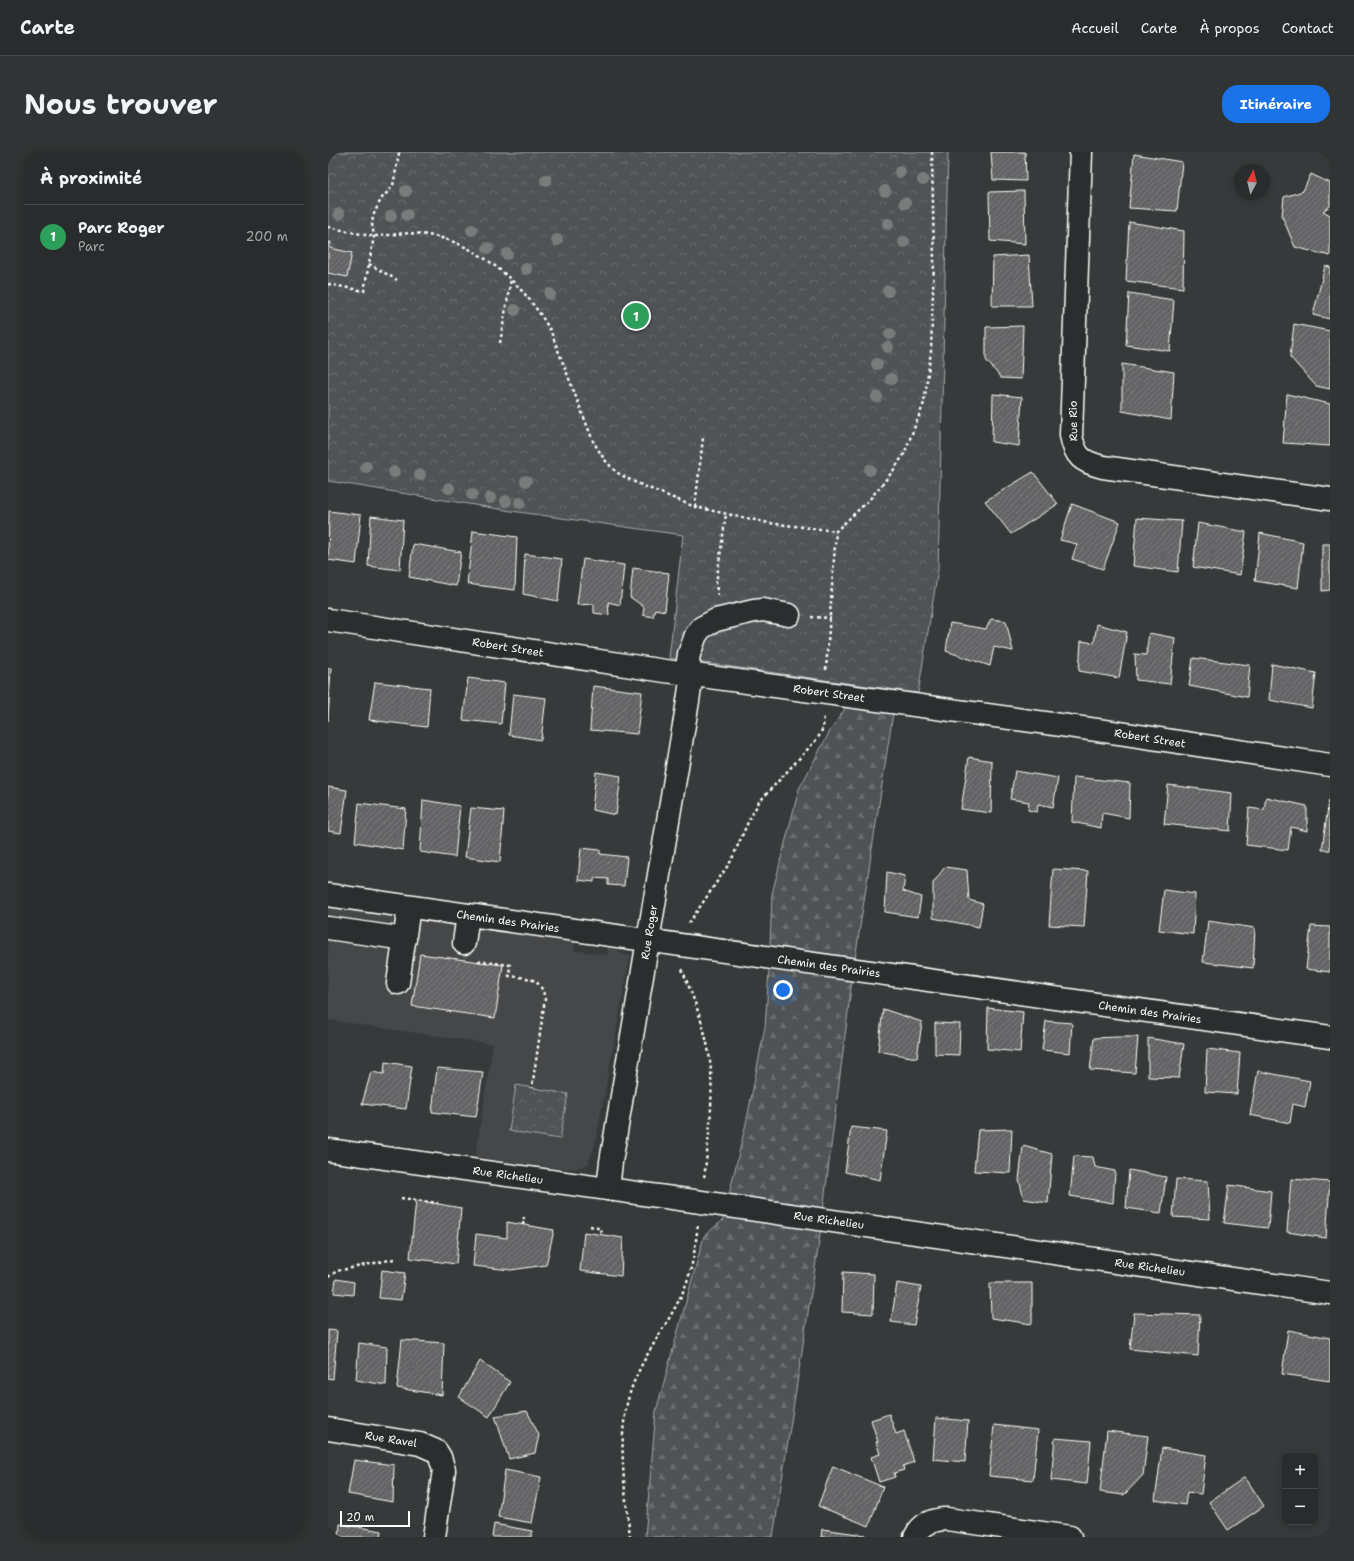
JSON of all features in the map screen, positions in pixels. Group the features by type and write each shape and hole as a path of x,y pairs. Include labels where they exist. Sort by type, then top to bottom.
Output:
{"street":[{"name":"Rue Rio","path":"1080,152 1071,435 1076,454 1082,460 1103,467 1330,499"},
{"name":"Rue Roger","path":"608,1189 611,1162 692,675 688,661 689,654 696,635 701,628 716,620 762,610 789,615"},
{"name":"Robert Street","path":"328,620 692,675 1119,733 1330,765"},
{"name":"Chemin des Prairies","path":"328,895 1330,1037"},
{"path":"398,983 409,907"},
{"path":"464,943 468,915"},
{"path":"328,928 404,939"},
{"name":"Rue Richelieu","path":"328,1150 1330,1293"},
{"name":"Rue Ravel","path":"328,1429 409,1441 436,1451 440,1457 444,1470 434,1537"},
{"path":"915,1537 918,1531 929,1522 938,1519 947,1519 1070,1537"}],"path":[{"path":"328,284 364,291 374,236 372,224 373,216 381,199 393,186 399,153 397,152"},
{"path":"826,675 836,530 869,500 893,471 904,454 924,403 931,352 934,261 932,152"},
{"path":"328,228 374,236 412,234 442,238 474,252 511,279 529,299 542,316 548,327 593,441 604,459 616,472 632,481 695,507 769,523 836,530"},
{"path":"369,264 397,280"},
{"path":"500,343 511,279"},
{"path":"695,507 703,438"},
{"path":"718,595 716,584 726,514"},
{"path":"686,928 731,861 748,822 759,802 818,738 822,728 824,713"},
{"path":"476,960 510,965 510,976 530,978 538,983 543,990 544,999 532,1088"},
{"path":"681,966 700,1019 711,1072 709,1134 703,1184"},
{"path":"401,1198 438,1203"},
{"path":"523,1225 524,1217"},
{"path":"630,1537 622,1459 626,1409 631,1390 641,1367 653,1343 681,1296 690,1272 698,1223"},
{"path":"590,1226 601,1229 602,1234"},
{"path":"328,1277 337,1271 394,1259"}],"shaded area":[{"path":"328,905 575,939 574,950 607,955 608,947 615,948 625,956 630,954 595,1145 588,1164 578,1168 565,1169 475,1158 493,1044 328,1020"}],"green space":[{"path":"328,152 948,152 938,570 918,693 669,658 683,535 511,511 328,481"},
{"path":"846,707 893,713 853,972 819,1242 773,1537 645,1537 656,1411 704,1236 723,1220 747,1119 765,1027 772,894 799,789 830,731"},
{"path":"516,1085 568,1094 560,1139 509,1131"}],"building":[{"path":"991,152 1025,152 1026,181 993,180"},
{"path":"1134,154 1182,162 1177,211 1129,208"},
{"path":"1311,174 1330,183 1330,206 1323,211 1330,215 1330,256 1295,247 1282,216 1284,197 1303,191"},
{"path":"1024,191 1025,244 990,241 989,192"},
{"path":"1129,222 1184,231 1183,288 1126,281"},
{"path":"328,242 331,242 330,248 352,253 347,277 328,273"},
{"path":"1029,255 1032,306 992,306 993,257"},
{"path":"1325,266 1330,267 1330,319 1313,315"},
{"path":"1129,293 1174,300 1170,351 1126,345"},
{"path":"1294,324 1330,331 1330,389 1316,386 1290,357"},
{"path":"1023,326 1021,379 1001,378 986,360 986,327"},
{"path":"1122,364 1174,372 1171,420 1122,411"},
{"path":"993,394 1022,397 1019,446 992,442"},
{"path":"1287,394 1330,404 1330,446 1283,443"},
{"path":"1033,472 1058,504 1011,534 985,501"},
{"path":"1072,504 1120,522 1103,569 1072,559 1077,544 1060,540"},
{"path":"329,511 361,515 356,564 328,560"},
{"path":"371,516 403,520 400,570 368,566"},
{"path":"1137,518 1182,521 1178,572 1133,566"},
{"path":"1198,523 1246,532 1240,575 1193,567"},
{"path":"473,531 517,537 515,590 467,584"},
{"path":"1260,533 1303,542 1298,588 1255,581"},
{"path":"413,544 461,552 456,586 409,577"},
{"path":"1322,544 1330,544 1330,590 1322,591"},
{"path":"525,554 562,559 558,601 523,594"},
{"path":"583,559 624,565 620,605 608,602 609,615 594,613 594,604 577,605"},
{"path":"633,568 669,573 665,611 655,609 653,617 643,615 644,607 630,597"},
{"path":"991,619 1006,621 1013,651 994,647 990,666 946,651 950,623 986,629"},
{"path":"1097,624 1127,632 1119,678 1079,671 1081,641 1094,643"},
{"path":"1149,633 1175,638 1170,684 1136,680 1135,654 1146,655"},
{"path":"1193,658 1250,665 1247,697 1189,686"},
{"path":"1272,664 1316,673 1312,708 1269,700"},
{"path":"328,668 331,668 328,721"},
{"path":"468,678 505,683 501,724 463,720"},
{"path":"375,682 430,688 427,727 369,720"},
{"path":"593,686 642,692 637,734 590,730"},
{"path":"513,694 546,698 541,740 509,735"},
{"path":"969,757 992,761 991,813 961,809"},
{"path":"1015,771 1058,778 1053,807 1038,804 1037,812 1028,810 1029,802 1010,799"},
{"path":"596,772 621,776 616,815 592,810"},
{"path":"1074,777 1130,783 1129,818 1102,813 1101,828 1072,822"},
{"path":"1168,785 1232,793 1230,831 1164,824"},
{"path":"328,787 347,790 341,833 328,831"},
{"path":"1266,797 1307,806 1307,831 1291,827 1288,850 1246,845 1249,808 1264,810"},
{"path":"423,800 460,806 455,857 420,852"},
{"path":"1329,800 1330,850 1322,850"},
{"path":"359,803 406,809 403,850 355,842"},
{"path":"471,808 504,811 500,862 465,857"},
{"path":"581,848 600,850 600,854 627,857 624,886 608,885 608,879 594,878 594,882 578,880"},
{"path":"945,867 967,870 969,900 983,904 979,927 933,918 933,883"},
{"path":"1053,869 1088,871 1084,927 1049,925"},
{"path":"887,872 905,876 903,891 921,897 918,917 885,912"},
{"path":"1164,890 1195,894 1193,934 1159,930"},
{"path":"1208,921 1255,928 1253,968 1203,962"},
{"path":"1311,926 1330,927 1330,972 1306,969"},
{"path":"420,954 503,965 495,1018 412,1006"},
{"path":"988,1008 1023,1012 1020,1052 987,1049"},
{"path":"883,1009 922,1022 917,1058 878,1051"},
{"path":"1046,1021 1072,1023 1070,1053 1042,1050"},
{"path":"935,1023 960,1024 959,1055 935,1054"},
{"path":"1138,1037 1135,1073 1090,1070 1094,1038"},
{"path":"1148,1038 1184,1044 1179,1078 1148,1077"},
{"path":"1207,1049 1240,1053 1237,1094 1205,1092"},
{"path":"385,1062 412,1066 406,1109 362,1104 371,1072 384,1074"},
{"path":"437,1068 483,1072 476,1117 432,1112"},
{"path":"1258,1071 1310,1081 1305,1107 1293,1104 1290,1123 1250,1115"},
{"path":"851,1127 887,1131 880,1180 845,1172"},
{"path":"1012,1129 1010,1173 974,1171 978,1130"},
{"path":"1023,1146 1052,1154 1048,1203 1024,1199 1019,1180"},
{"path":"1074,1156 1093,1157 1095,1167 1115,1171 1113,1203 1070,1196"},
{"path":"1129,1170 1166,1177 1161,1213 1126,1208"},
{"path":"1176,1179 1208,1181 1210,1219 1173,1217"},
{"path":"1291,1179 1330,1182 1326,1238 1287,1232"},
{"path":"1229,1185 1271,1191 1268,1228 1224,1223"},
{"path":"416,1200 461,1208 456,1264 410,1258"},
{"path":"507,1222 554,1230 546,1265 511,1270 473,1266 476,1234 507,1238"},
{"path":"584,1232 623,1238 621,1276 580,1271"},
{"path":"382,1270 405,1273 401,1300 379,1298"},
{"path":"843,1272 874,1274 873,1314 842,1312"},
{"path":"336,1279 354,1282 353,1295 334,1293"},
{"path":"897,1283 921,1287 914,1325 891,1322"},
{"path":"990,1283 1032,1283 1032,1324 991,1318"},
{"path":"1134,1313 1200,1315 1198,1356 1130,1349"},
{"path":"328,1330 337,1331 333,1379 328,1378"},
{"path":"1288,1330 1330,1338 1330,1381 1282,1374"},
{"path":"402,1340 444,1343 442,1395 397,1388"},
{"path":"359,1343 387,1347 386,1385 356,1380"},
{"path":"480,1361 510,1382 489,1417 459,1397"},
{"path":"527,1411 539,1435 535,1453 509,1459 495,1416"},
{"path":"889,1414 896,1434 904,1431 914,1462 903,1466 904,1470 894,1473 895,1477 879,1482 871,1457 880,1454 871,1420"},
{"path":"936,1418 968,1421 965,1462 933,1459"},
{"path":"994,1425 1038,1430 1033,1480 989,1476"},
{"path":"1107,1431 1148,1436 1143,1475 1124,1495 1100,1492"},
{"path":"1055,1438 1091,1441 1087,1484 1051,1480"},
{"path":"1162,1448 1206,1455 1201,1494 1187,1492 1185,1505 1155,1500"},
{"path":"354,1460 394,1465 393,1502 348,1494"},
{"path":"833,1466 883,1487 869,1526 818,1506"},
{"path":"505,1470 541,1477 532,1523 498,1517"},
{"path":"1245,1477 1264,1506 1228,1530 1209,1502"},
{"path":"340,1524 382,1531 381,1537 339,1537"},
{"path":"494,1524 532,1531 531,1537 492,1537"},
{"path":"822,1529 865,1535 865,1537 821,1537"}],"place":[{"name":"Parc Roger","path":"636,316"}]}
